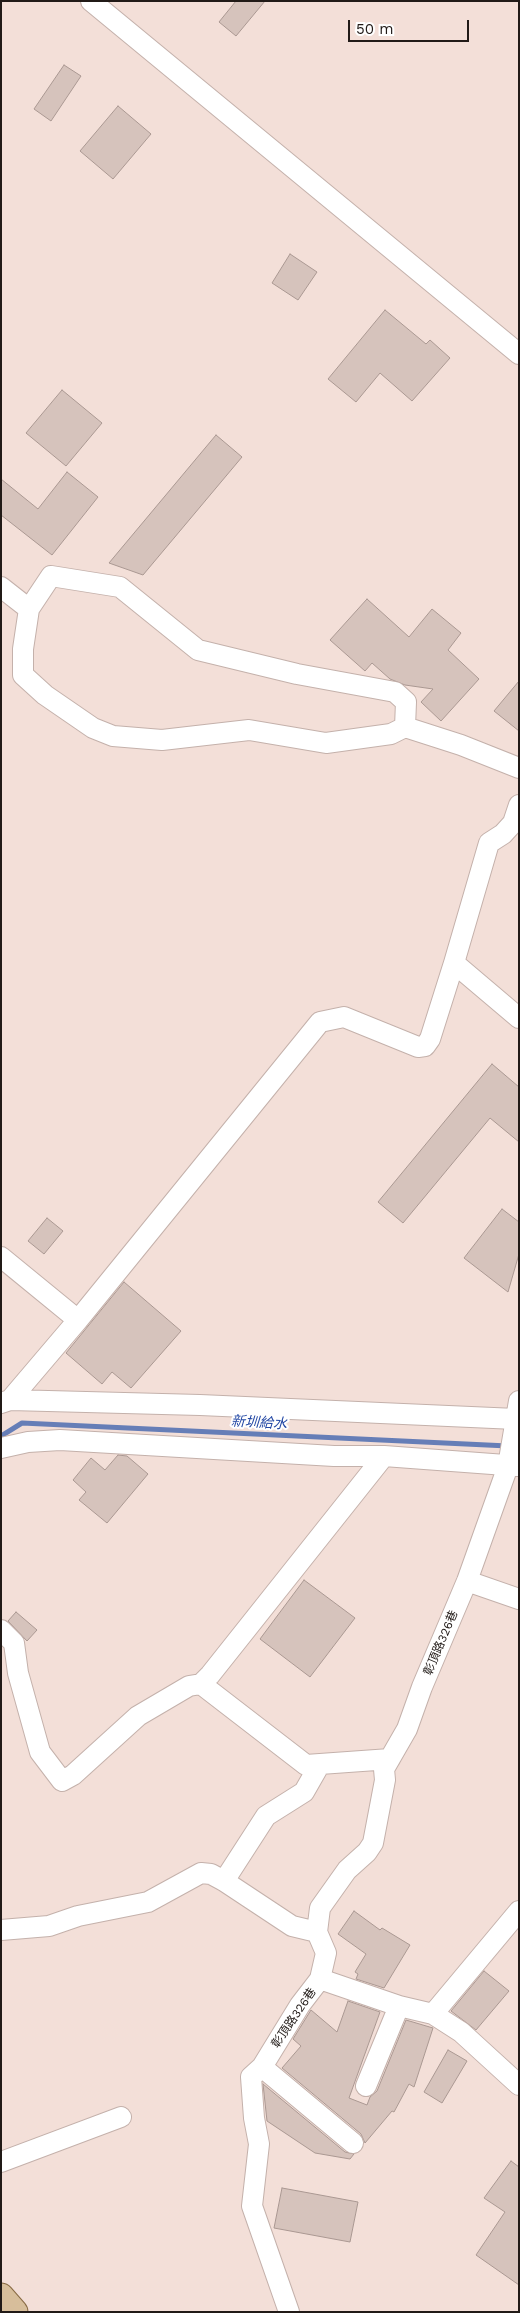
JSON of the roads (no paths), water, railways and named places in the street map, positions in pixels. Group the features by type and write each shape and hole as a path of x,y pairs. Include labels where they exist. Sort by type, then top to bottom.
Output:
{"main road":[{"path":"1,2296 15,2312"}],"street":[{"path":"90,1 519,354"},
{"path":"405,727 406,702 395,692 297,674 198,650 120,587 51,576 29,609 23,649 23,675 45,695 93,728 113,736 162,740 249,730 326,743 391,734 405,727 461,745 519,768"},
{"path":"1,587 29,609"},
{"path":"6,1401 78,1320 320,1022 344,1017 418,1047 425,1046 430,1039 454,963 489,843 503,834 513,823 519,805"},
{"path":"454,963 519,1018"},
{"path":"1,1258 78,1320"},
{"path":"6,1401 210,1405 516,1419"},
{"name":"彰頂路326巷","path":"289,2312 252,2206 259,2144 254,2118 251,2077 262,2066 300,2005 320,1979 326,1952 317,1932 320,1908 347,1870 368,1852 373,1842 385,1780 384,1769 407,1729 512,1463 516,1419"},
{"path":"1,1448 28,1442 60,1440 334,1456 384,1456 512,1463"},
{"path":"1,1630 14,1643 18,1673 40,1752 62,1781 73,1775 138,1716 189,1686 201,1684 384,1456"},
{"path":"467,1581 519,1599"},
{"path":"201,1684 306,1765 390,1759"},
{"path":"224,1881 266,1816 304,1792 320,1764"},
{"path":"1,1930 49,1926 78,1916 148,1902 201,1873 211,1874 224,1881 292,1926 317,1932"},
{"path":"433,2014 519,1911"},
{"path":"320,1979 399,2006 433,2014 461,2032 519,2085"},
{"path":"366,2086 399,2006"},
{"path":"262,2066 353,2143"},
{"path":"1,2162 121,2117"}],"waterway":[{"name":"新圳給水","path":"1,1436 22,1423 508,1446"}]}
